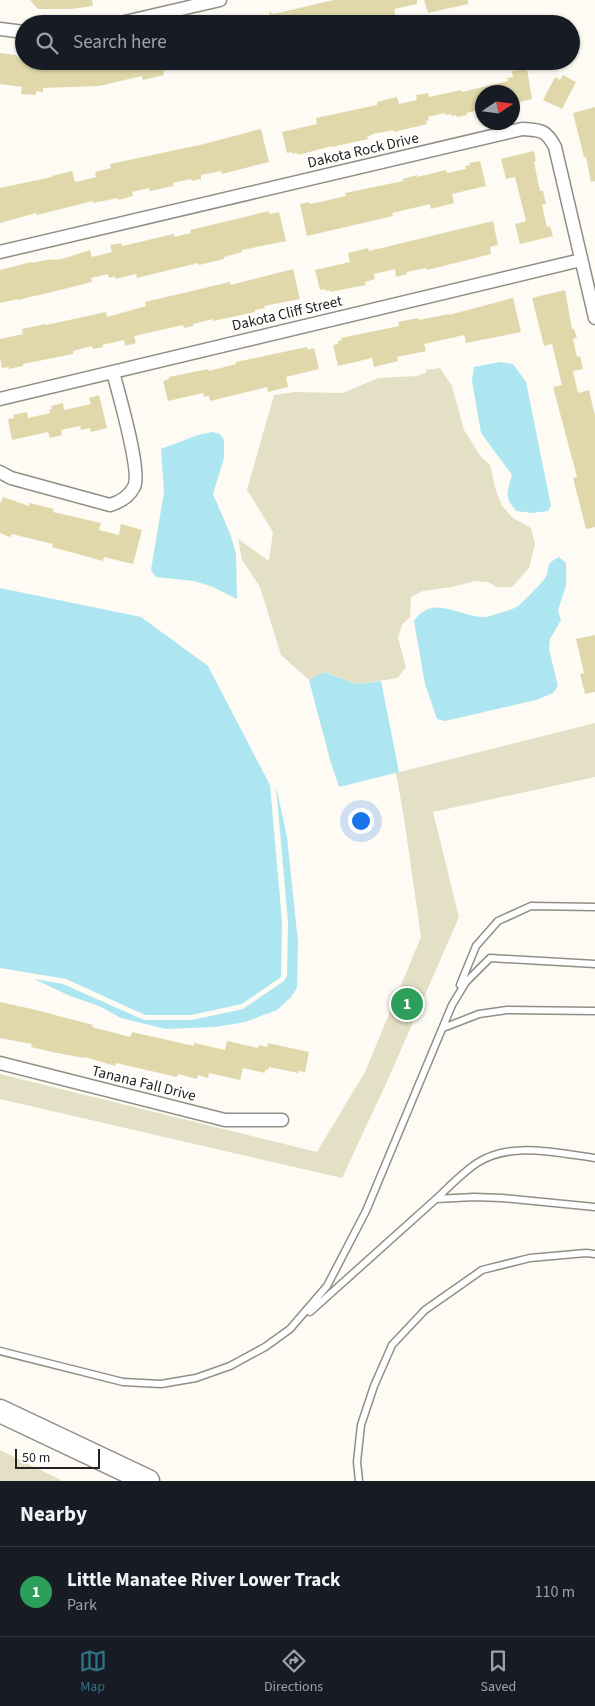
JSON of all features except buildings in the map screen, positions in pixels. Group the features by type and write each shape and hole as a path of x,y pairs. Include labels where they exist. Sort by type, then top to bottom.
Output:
{"highway":[{"path":"0,1411 148,1481"}],"street":[{"path":"155,15 220,0"},
{"path":"0,29 15,31"},
{"name":"Dakota Rock Drive","path":"0,252 522,129 538,130 549,136 555,148 595,318"},
{"name":"Dakota Cliff Street","path":"0,399 581,260"},
{"path":"0,472 11,478 110,505 122,501 135,486 136,469 113,372"},
{"name":"Tanana Fall Drive","path":"0,1063 225,1120 282,1120"}],"lane":[{"path":"290,1329 327,1286 366,1211 476,946 498,920 531,906 595,907"},
{"path":"452,1005 466,982 490,958 595,964"},
{"path":"443,1028 479,1014 507,1010 595,1011"},
{"path":"0,1350 123,1382 162,1384 196,1378 230,1366 265,1347 290,1329 476,1164 490,1156 518,1151 595,1158"},
{"path":"436,1199 502,1198 595,1207"},
{"path":"359,1481 357,1462 361,1425 374,1386 392,1344 426,1310 482,1270 530,1258 586,1253 595,1254"}],"shaded area":[{"path":"440,368 452,386 464,430 481,457 490,465 496,491 502,506 513,518 531,528 535,544 529,568 512,587 496,587 488,582 475,581 452,587 423,591 411,597 410,617 402,625 398,638 406,667 398,678 357,684 325,672 309,680 281,655 260,587 242,560 238,539 269,561 273,532 247,490 274,395 295,392 343,393 378,378 417,376 426,373 426,370"},
{"path":"595,723 595,777 433,812 459,917 385,1086 342,1178 0,1099 0,1074 317,1152 365,1072 421,937 396,773"},
{"path":"0,1450 63,1481 0,1481"}],"water":[{"path":"500,362 513,364 526,382 551,506 548,511 532,513 516,511 508,498 512,475 481,433 472,381 474,367"},
{"path":"212,432 220,434 224,440 224,458 213,494 231,536 236,554 237,599 213,587 194,581 156,577 151,570 164,492 161,449 198,435"},
{"path":"559,557 566,563 566,586 558,610 561,620 550,639 549,649 558,686 553,693 536,700 445,721 437,719 425,684 414,621 421,613 438,607 485,617 513,609 540,584 547,574 549,565"},
{"path":"0,588 141,617 208,666 270,785 282,922 281,977 242,1004 191,1015 145,1015 66,979 0,968"},
{"path":"324,672 357,684 381,681 399,772 339,787 309,680"},
{"path":"276,786 287,837 298,942 297,988 291,997 277,1010 245,1022 215,1027 166,1029 121,1018 99,1006 70,996 34,979 63,984 144,1020 192,1020 243,1009 284,981 287,976 288,922"}],"place":[{"name":"Little Manatee River Lower Track","path":"407,1004"}]}
